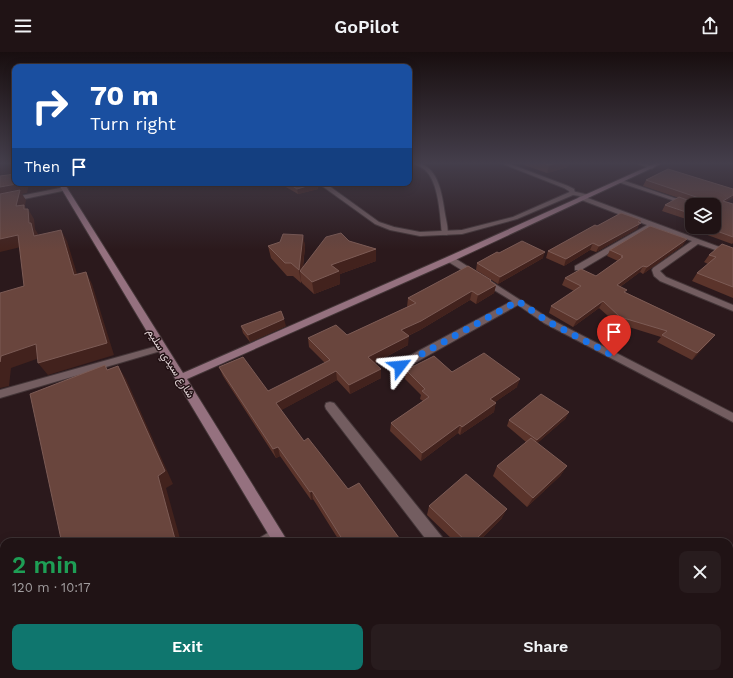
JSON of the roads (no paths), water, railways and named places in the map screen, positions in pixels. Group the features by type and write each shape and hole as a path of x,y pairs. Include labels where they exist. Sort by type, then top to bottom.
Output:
{"street":[{"name":"شارع سيدي سليم","path":"66,191 279,538"},
{"path":"331,191 364,215 386,227 420,234 462,232 515,218 572,193 733,254"},
{"path":"180,378 450,259 597,191"},
{"path":"651,191 685,203"},
{"path":"578,268 653,224"},
{"path":"698,241 656,270 657,274 663,279 733,308"},
{"path":"450,259 518,301 547,321 733,418"},
{"path":"400,366 518,301"},
{"path":"0,394 162,348"},
{"path":"330,406 434,538"}],"lane":[{"path":"0,202 42,191"},
{"path":"438,191 445,234"}]}
